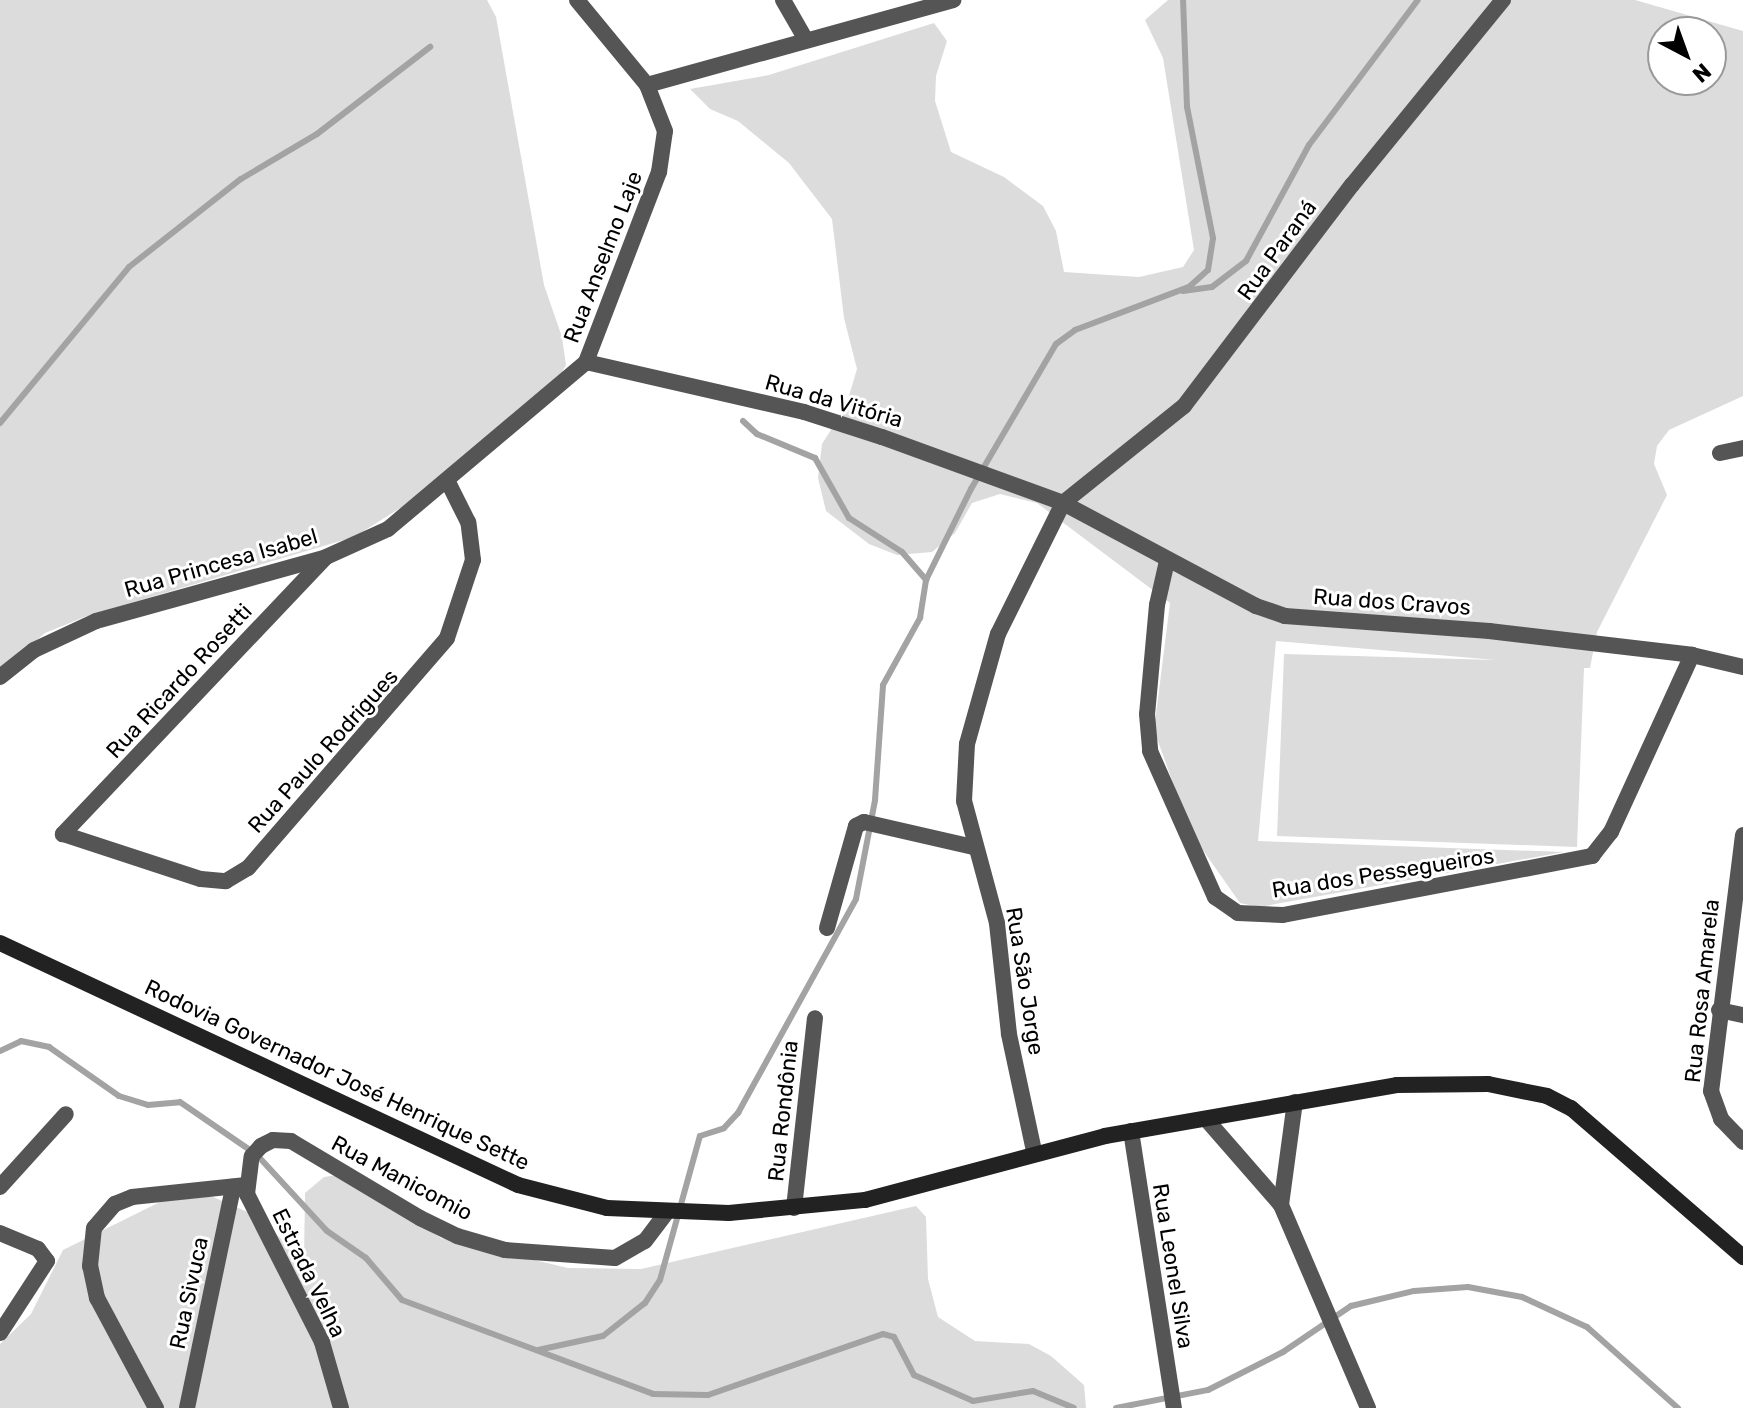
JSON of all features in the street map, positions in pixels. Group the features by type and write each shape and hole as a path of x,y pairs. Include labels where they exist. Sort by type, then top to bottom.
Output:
{"main road":[{"name":"Rodovia Governador José Henrique Sette","path":"0,943 518,1185 607,1208 665,1214 794,1208 865,1200 1034,1151 1131,1131 1397,1085 1488,1084 1547,1096 1593,1124 1743,1257"}],"street":[{"name":"Rua Anselmo Laje","path":"448,482 586,362 659,172 665,131 647,85 577,0"},
{"path":"783,0 806,40"},
{"path":"647,85 953,0"},
{"name":"Rua Paraná","path":"1063,503 1184,406 1352,185 1503,0"},
{"name":"Rua da Vitória","path":"586,362 804,412 1063,503"},
{"path":"1720,453 1743,448"},
{"name":"Rua Princesa Isabel","path":"0,677 34,650 96,621 326,557 388,529 448,482"},
{"name":"Rua Paulo Rodrigues","path":"63,834 201,879 226,881 248,868 447,638 473,560 468,522 448,482"},
{"name":"Rua dos Cravos","path":"1063,503 1167,561 1285,616 1489,631 1692,655 1743,667"},
{"name":"Rua São Jorge","path":"1034,1151 1009,1034 997,923 973,847 964,801 967,744 980,686 998,634 1063,503"},
{"name":"Rua Ricardo Rosetti","path":"63,834 326,557"},
{"name":"Rua dos Pessegueiros","path":"1167,561 1151,667 1150,751 1215,897 1238,913 1283,915 1592,856 1611,832 1692,655"},
{"path":"827,928 856,826 864,822 973,847"},
{"name":"Rua Rosa Amarela","path":"1743,835 1711,1091 1721,1119 1743,1142"},
{"path":"1719,1010 1743,1015"},
{"name":"Rua Rondônia","path":"794,1208 815,1018"},
{"path":"1281,1205 1295,1102"},
{"path":"0,1187 66,1114"},
{"path":"1206,1119 1281,1205 1368,1408"},
{"name":"Rua Leonel Silva","path":"1131,1131 1174,1408"},
{"name":"Rua Manicomio","path":"240,1186 252,1156 273,1140 291,1141 420,1218 457,1236 505,1250 615,1258 645,1241 665,1214"},
{"path":"156,1408 97,1298 90,1266 94,1228 115,1204 132,1197 240,1186"},
{"name":"Rua Sivuca","path":"187,1408 240,1186"},
{"name":"Estrada Velha","path":"240,1186 322,1342 341,1408"},
{"path":"0,1233 38,1249 47,1266 0,1333"}],"shaded area":[{"path":"0,0 487,0 496,17 544,285 562,337 566,365 551,391 421,495 354,537 87,616 45,633 0,671"},
{"path":"1168,0 1635,0 1691,16 1647,16 1647,96 1727,96 1727,26 1743,31 1743,396 1669,430 1657,446 1654,464 1667,495 1597,632 1590,668 1584,668 1577,847 1277,836 1284,654 1496,660 1276,641 1258,841 1564,852 1259,907 1240,903 1191,833 1154,730 1170,603 1037,503 1000,494 972,503 955,533 932,552 897,555 869,544 826,511 818,478 822,444 846,406 857,369 844,318 832,219 789,163 738,121 710,109 690,89 769,75 934,23 947,41 936,76 935,101 951,152 1004,177 1043,206 1056,231 1064,272 1139,277 1183,267 1194,250 1163,58 1145,20"},
{"path":"337,1175 441,1238 568,1268 641,1269 916,1206 926,1217 928,1279 938,1317 975,1341 1029,1344 1051,1356 1084,1385 1086,1408 0,1408 0,1344 31,1314 63,1250 166,1199 204,1193 252,1214 304,1258 305,1193 324,1177"}],"waterway":[{"path":"538,1350 603,1336 645,1303 660,1280 700,1136 724,1128 738,1113 856,899 875,800 883,685 920,618 926,580 971,489 1056,344 1075,330 1189,287 1208,270 1213,238 1187,107 1183,0"},
{"path":"1183,291 1212,287 1246,261 1309,145 1418,0"},
{"path":"0,423 129,267 241,179 317,134 430,47"},
{"path":"743,421 757,434 815,458 849,518 902,552 926,580"},
{"path":"0,1051 21,1041 49,1047 119,1096 148,1105 180,1102 257,1155 327,1231 366,1258 402,1300 653,1394 708,1395 883,1334 894,1337 914,1375 973,1401 1033,1391 1074,1408"},
{"path":"1116,1408 1208,1390 1283,1352 1351,1306 1414,1291 1468,1287 1522,1297 1587,1327 1678,1408"}]}
